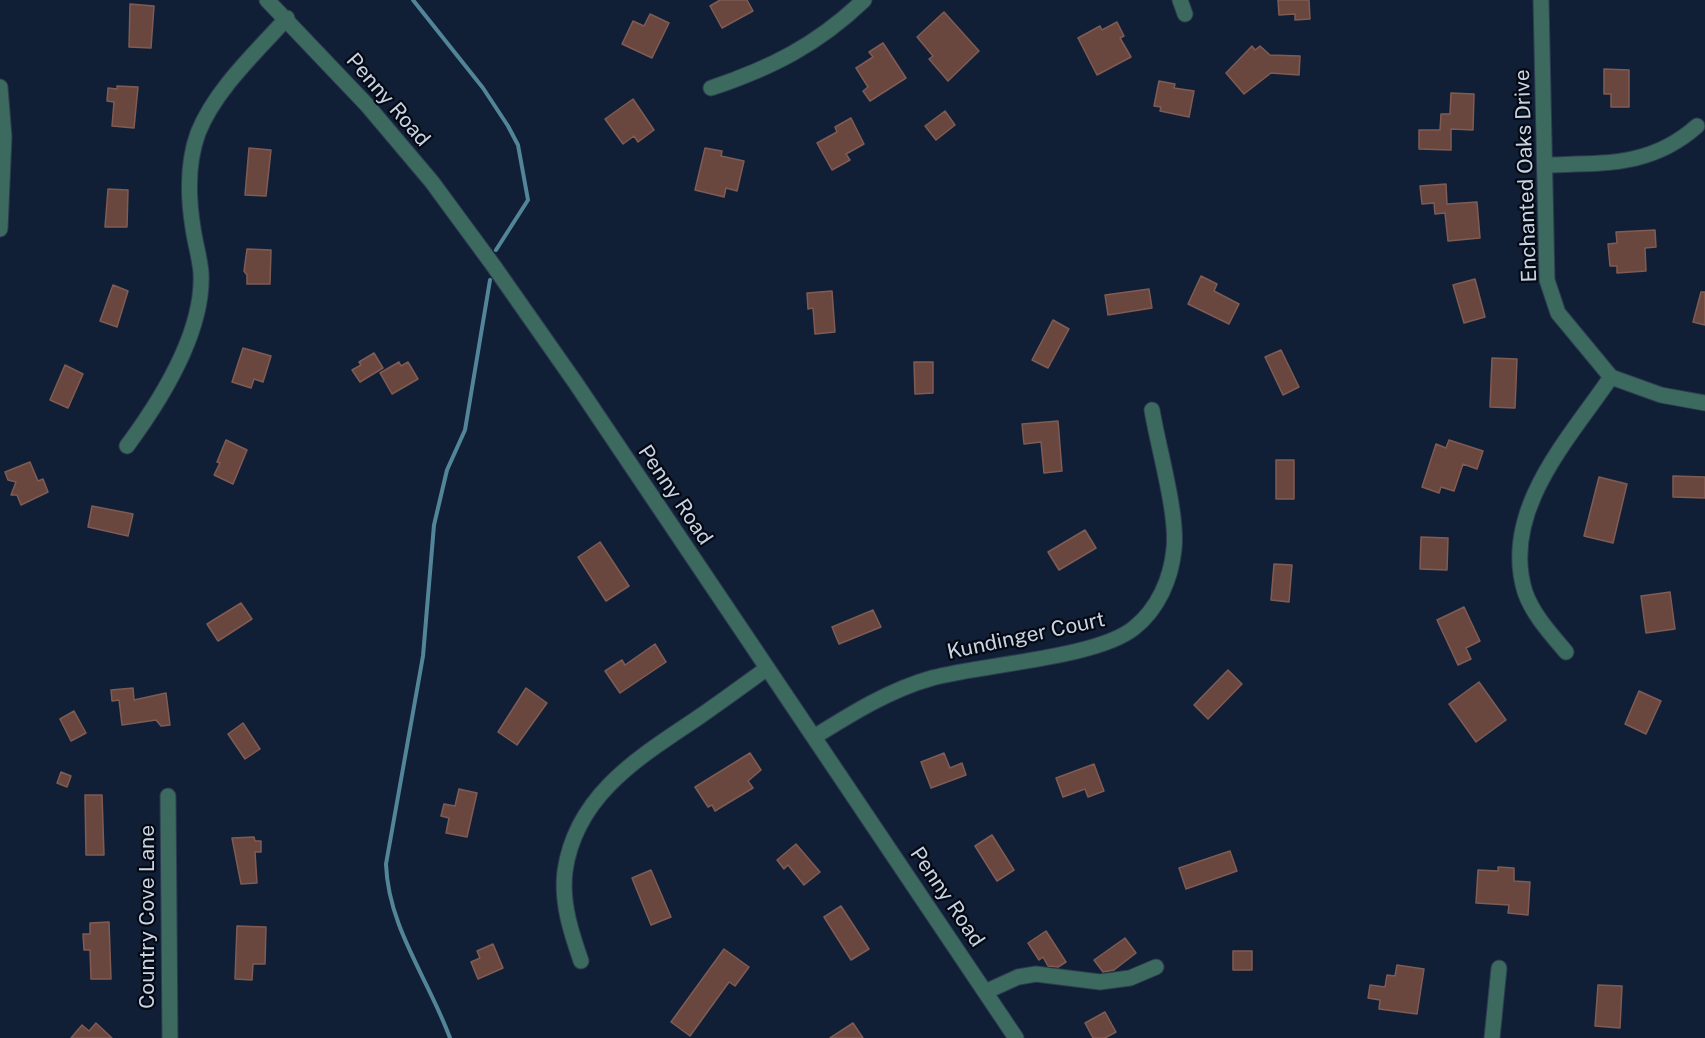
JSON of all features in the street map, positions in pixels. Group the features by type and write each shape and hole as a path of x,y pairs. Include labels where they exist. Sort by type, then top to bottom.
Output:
{"street":[{"name":"Penny Road","path":"267,0 287,18 367,105 432,182 532,320 1016,1038"},
{"path":"711,88 762,71 812,44 864,0"},
{"name":"Enchanted Oaks Drive","path":"1541,0 1547,280 1558,312 1611,377"},
{"path":"127,446 159,401 179,360 200,303 201,272 192,227 189,172 199,133 230,81 287,18"},
{"path":"0,87 4,137 0,229"},
{"path":"1546,165 1625,162 1677,144 1697,126"},
{"path":"1566,652 1542,623 1525,592 1521,555 1525,513 1543,477 1611,377 1661,395 1705,403"},
{"name":"Kundinger Court","path":"814,737 890,694 930,679 1087,648 1117,638 1144,620 1153,609 1168,579 1175,547 1170,502 1152,410"},
{"path":"581,961 569,927 565,900 565,871 573,842 603,791 639,757 766,669"},
{"name":"Country Cove Lane","path":"168,795 170,1038"},
{"path":"985,992 1018,977 1036,974 1100,982 1130,978 1156,967"},
{"path":"1492,1038 1499,968"}],"building":[{"path":"720,0 747,0 753,11 722,28 710,6"},
{"path":"1278,0 1309,0 1310,19 1295,20 1295,14 1279,15"},
{"path":"130,4 154,6 151,48 129,47"},
{"path":"944,12 979,51 948,81 929,59 933,56 917,37"},
{"path":"650,14 669,23 652,58 622,44 633,21 644,26"},
{"path":"1117,22 1124,36 1120,38 1131,57 1097,75 1078,38 1100,26 1102,30"},
{"path":"883,43 906,78 870,101 863,91 868,87 856,68 873,57 869,52"},
{"path":"1252,46 1255,50 1260,46 1270,55 1300,56 1299,75 1271,73 1244,94 1226,73"},
{"path":"1604,69 1629,70 1629,107 1611,107 1611,94 1604,94"},
{"path":"1159,81 1175,84 1174,88 1194,91 1189,117 1160,111 1161,107 1154,106"},
{"path":"117,86 138,87 134,128 112,126 114,102 107,101 108,88 117,89"},
{"path":"1451,93 1474,94 1473,130 1451,129 1451,150 1419,149 1419,130 1440,130 1441,114 1450,114"},
{"path":"633,99 654,130 638,142 634,136 623,144 605,119"},
{"path":"945,111 955,125 936,140 925,126"},
{"path":"851,118 864,144 846,154 850,160 832,170 817,143 837,132 835,127"},
{"path":"249,148 271,150 266,196 245,195"},
{"path":"705,148 722,151 721,156 744,161 737,191 726,188 724,197 695,190"},
{"path":"1446,184 1447,204 1477,202 1480,238 1448,241 1445,213 1435,214 1434,203 1422,204 1420,186"},
{"path":"108,189 128,190 127,227 105,227"},
{"path":"1655,230 1656,247 1645,248 1646,271 1617,273 1617,266 1610,266 1608,244 1617,243 1616,232"},
{"path":"247,249 271,250 270,284 247,284 247,275 244,271"},
{"path":"1201,276 1217,284 1214,291 1239,304 1229,324 1188,304"},
{"path":"1475,279 1485,317 1464,323 1453,285"},
{"path":"113,285 128,291 117,327 100,321"},
{"path":"1149,289 1152,308 1108,315 1105,295"},
{"path":"832,291 835,332 815,334 813,308 808,309 807,293"},
{"path":"1701,292 1705,292 1705,325 1693,322"},
{"path":"1053,320 1069,329 1048,368 1032,360"},
{"path":"243,348 271,356 263,382 254,379 251,388 232,382"},
{"path":"1281,350 1299,387 1283,395 1265,357"},
{"path":"374,353 383,368 360,382 352,370 361,365 359,362"},
{"path":"1492,358 1517,359 1515,408 1490,407"},
{"path":"399,362 401,366 408,362 418,379 392,394 380,373"},
{"path":"914,362 933,362 933,393 915,394"},
{"path":"65,365 83,374 68,408 50,400"},
{"path":"1058,421 1062,471 1044,473 1041,442 1024,444 1022,424"},
{"path":"226,440 247,450 233,484 214,475"},
{"path":"1449,440 1483,451 1477,469 1463,464 1454,491 1441,487 1439,493 1422,487 1436,444 1446,448"},
{"path":"1276,460 1294,460 1294,499 1276,499"},
{"path":"30,462 38,481 43,479 48,492 21,505 17,495 11,495 16,482 8,480 5,472"},
{"path":"1673,476 1705,477 1705,498 1673,497"},
{"path":"1599,477 1627,484 1613,543 1584,536"},
{"path":"92,506 133,514 128,536 88,527"},
{"path":"1085,530 1096,548 1059,570 1048,552"},
{"path":"1421,537 1448,538 1447,570 1420,569"},
{"path":"600,542 629,586 606,601 578,557"},
{"path":"1274,564 1292,565 1289,602 1271,600"},
{"path":"1670,592 1675,629 1646,633 1641,596"},
{"path":"241,603 252,619 218,641 207,624"},
{"path":"1464,607 1480,641 1466,648 1471,659 1458,665 1437,620"},
{"path":"873,610 881,627 839,644 832,627"},
{"path":"655,644 666,662 620,693 605,671 622,660 625,665"},
{"path":"1228,670 1242,684 1208,719 1194,705"},
{"path":"1479,682 1506,720 1476,742 1449,704"},
{"path":"133,688 134,700 166,693 170,725 161,726 156,720 122,725 119,700 112,701 111,690"},
{"path":"526,688 547,703 517,745 498,732"},
{"path":"1639,691 1661,701 1646,734 1625,724"},
{"path":"74,711 86,733 71,741 60,719"},
{"path":"243,723 260,749 245,759 228,734"},
{"path":"750,753 761,770 748,781 753,788 715,811 712,805 708,807 695,787"},
{"path":"944,753 950,768 962,763 966,775 931,788 921,762"},
{"path":"1094,764 1104,791 1088,797 1085,789 1063,797 1056,778"},
{"path":"61,772 71,776 67,787 57,783"},
{"path":"459,789 477,793 467,837 446,833 449,818 441,816 444,804 455,806"},
{"path":"85,795 102,795 104,855 86,855"},
{"path":"992,835 1014,870 997,881 975,846"},
{"path":"254,837 255,841 261,841 261,852 255,852 257,883 241,884 232,838"},
{"path":"796,844 820,872 804,885 788,865 784,869 777,860"},
{"path":"1230,851 1237,871 1186,889 1179,868"},
{"path":"1498,867 1514,868 1514,881 1530,882 1528,915 1508,913 1509,905 1476,903 1478,870 1498,871"},
{"path":"651,870 671,917 651,925 632,878"},
{"path":"841,906 869,949 851,960 824,917"},
{"path":"109,922 111,979 91,979 90,950 84,950 83,934 90,934 90,923"},
{"path":"237,926 266,927 265,964 253,964 252,980 235,979"},
{"path":"1046,931 1066,962 1058,967 1048,966 1043,957 1039,960 1028,943"},
{"path":"1125,938 1136,953 1114,970 1103,972 1094,960"},
{"path":"493,944 503,968 478,979 471,962 480,958 477,951"},
{"path":"724,949 749,967 735,986 729,982 690,1036 671,1022"},
{"path":"1233,951 1252,951 1252,970 1233,970"},
{"path":"1397,965 1424,969 1417,1014 1379,1009 1380,1000 1368,998 1370,985 1385,987 1387,975 1395,976"},
{"path":"1598,985 1622,986 1620,1028 1595,1026"},
{"path":"1105,1012 1116,1032 1105,1038 1093,1038 1085,1023"},
{"path":"96,1023 112,1038 71,1038 82,1025 89,1031"},
{"path":"853,1023 863,1038 830,1038"}],"waterway":[{"path":"413,0 483,88 518,145 528,200 496,250"},
{"path":"450,1038 394,910 388,887 386,864 423,656 434,525 447,470 465,430 490,280"}]}
